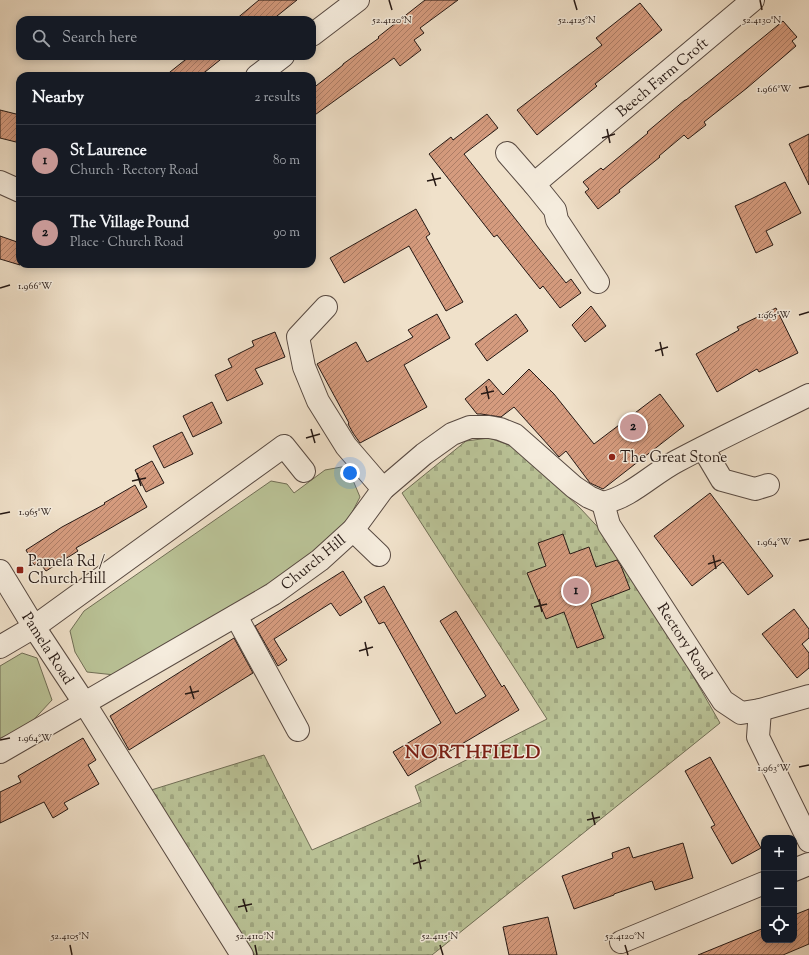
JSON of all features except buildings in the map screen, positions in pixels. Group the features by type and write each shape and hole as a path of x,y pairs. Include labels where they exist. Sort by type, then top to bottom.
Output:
{"street":[{"path":"316,32 358,0"},
{"name":"Beech Farm Croft","path":"534,184 753,0"},
{"path":"262,72 279,60"},
{"path":"507,153 555,210 557,220 598,282"},
{"path":"0,182 16,189"},
{"path":"326,307 298,337 304,367 318,401 342,440 383,489"},
{"path":"603,503 613,501 676,462 809,395"},
{"name":"Church Hill","path":"0,752 273,594 320,560 352,530 383,489 424,454 452,434 470,427 489,427 515,435 574,487 589,498 603,503"},
{"path":"0,647 34,627 284,446 304,471"},
{"path":"703,448 722,480 755,489 768,485"},
{"name":"Rectory Road","path":"603,503 610,525 723,701 741,713 760,710 809,696"},
{"path":"352,530 379,555"},
{"name":"Pamela Road","path":"0,570 34,627 85,704 242,955"},
{"path":"236,616 298,730"},
{"path":"760,710 758,737 809,840"},
{"path":"797,869 809,864"},
{"path":"621,942 761,884"}],"green space":[{"path":"489,438 515,447 580,508 608,538 631,568 720,723 432,955 255,955 148,791 264,755 312,850 421,802 415,786 547,719 402,493 466,441"},
{"path":"347,466 360,497 345,526 275,582 115,675 87,672 75,652 70,631 84,611 271,481 287,484 294,493 325,470"},
{"path":"22,653 37,658 52,700 26,728 0,738 0,666"}],"place":[{"name":"The Village Pound","path":"633,427"},
{"name":"The Great Stone","path":"612,457"},
{"name":"Pamela Rd / Church Hill","path":"20,570"},
{"name":"St Laurence","path":"576,591"}],"district":[{"name":"NORTHFIELD","path":"473,751"}]}
